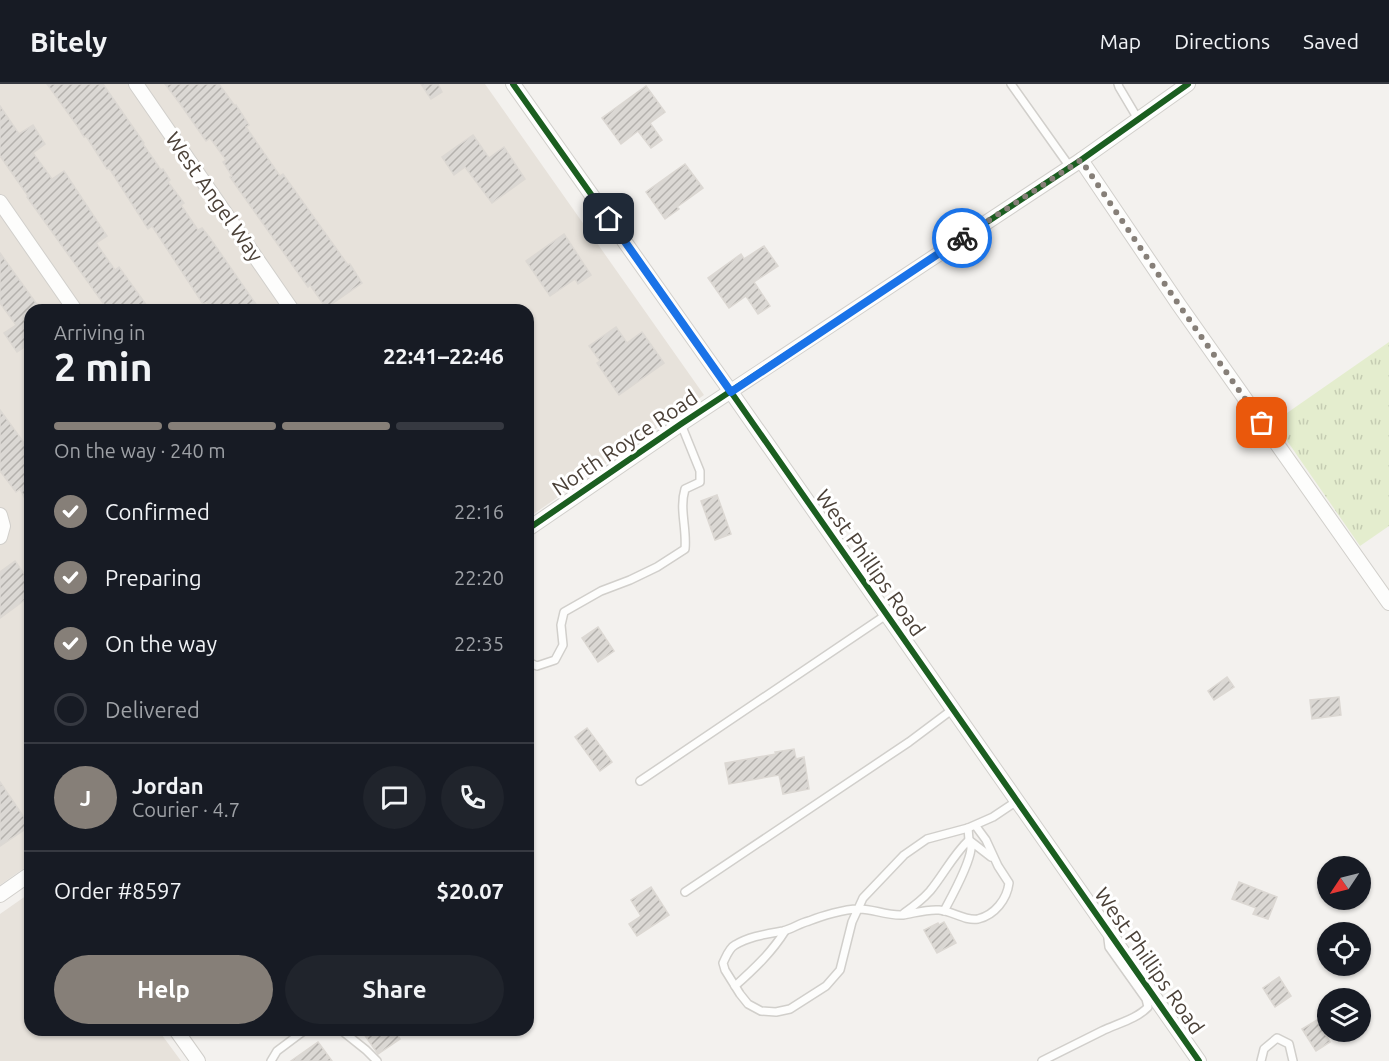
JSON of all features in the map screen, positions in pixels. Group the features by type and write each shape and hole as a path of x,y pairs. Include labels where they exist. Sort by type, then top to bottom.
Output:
{"street":[{"name":"West Angel Way","path":"136,84 288,304"},
{"name":"West Phillips Road","path":"513,84 1199,1061"},
{"name":"North Royce Road","path":"534,525 681,424 1075,163 1188,84"},
{"path":"1075,163 1179,305 1389,603"},
{"path":"0,202 71,304"},
{"path":"0,896 24,878"},
{"path":"180,1036 198,1061"}],"lane":[{"path":"1011,84 1075,163"},
{"path":"1118,84 1138,119"},
{"path":"534,665 537,666 555,660 563,645 561,626 564,612 601,591 657,567 685,549 682,500 685,489 700,482 700,471 681,424"},
{"path":"640,781 886,615"},
{"path":"685,891 909,742 953,709"},
{"path":"971,826 986,840 1009,883 1008,891 1001,904 992,913 980,918 967,919 951,912 936,910 902,915 858,908 808,921 785,931 757,936 733,946 723,963 725,970 748,1004 761,1011 776,1012 790,1009 826,986 840,970 852,922 858,908 863,898 904,855 927,839 993,817 1017,801"},
{"path":"944,911 968,859 971,848 969,840 971,826"},
{"path":"969,840 995,860"},
{"path":"902,915 932,889 969,840"},
{"path":"735,986 756,968 785,931"},
{"path":"1042,1061 1133,1017 1148,1007 1146,999 1109,947 1110,933"},
{"path":"270,1061 277,1051 297,1036"},
{"path":"349,1036 376,1061"},
{"path":"1261,1061 1264,1049 1277,1038 1289,1044 1293,1061"}],"shaded area":[{"path":"0,84 485,84 704,395 534,514 534,304 24,304 24,868 0,885"},
{"path":"24,897 24,1036 163,1036 181,1061 0,1061 0,914"}],"green space":[{"path":"1389,342 1389,526 1360,546 1274,422"}],"building":[{"path":"47,84 103,84 161,170 163,169 170,180 168,182 184,203 181,205 198,230 202,228 210,238 256,304 208,304 207,302 203,304 152,226 148,229 109,168 107,169"},
{"path":"165,84 219,84 236,105 249,125 246,127 280,176 283,174 362,283 332,304 323,304 310,285 308,287 230,177 232,176 223,162 226,160 210,138 206,141"},
{"path":"421,84 438,84 442,92 431,99"},
{"path":"646,86 665,112 650,123 662,140 651,148 638,131 621,144 602,118"},
{"path":"0,106 19,134 33,125 45,144 33,153 52,179 64,171 107,236 96,243 115,270 119,267 146,304 104,304 0,156"},
{"path":"473,135 489,158 504,147 525,179 492,203 465,167 454,175 442,157"},
{"path":"685,164 703,188 665,219 646,192"},
{"path":"564,234 591,275 578,284 575,279 550,296 526,261"},
{"path":"764,246 778,266 754,282 770,306 758,314 746,296 729,308 708,278 741,254 744,259"},
{"path":"0,253 37,304 24,304 24,347 17,352 4,333 16,325 0,303"},
{"path":"616,327 627,343 642,332 664,363 619,395 597,363 600,361 589,346"},
{"path":"0,410 24,443 24,497 20,489 16,492 0,471"},
{"path":"717,495 731,534 715,540 701,501"},
{"path":"15,561 24,574 24,600 0,618 0,572"},
{"path":"598,627 614,651 598,662 582,638"},
{"path":"1227,677 1234,687 1214,700 1208,691"},
{"path":"1339,697 1341,715 1312,719 1310,700"},
{"path":"587,728 612,762 600,771 575,737"},
{"path":"794,749 796,759 804,757 809,789 783,794 779,775 729,784 725,763"},
{"path":"0,782 24,817 24,830 0,846"},
{"path":"1239,882 1277,897 1268,919 1253,914 1256,908 1232,899"},
{"path":"651,887 669,915 637,936 629,924 641,916 631,900"},
{"path":"944,922 956,943 937,953 924,930"},
{"path":"1279,977 1291,996 1275,1007 1263,988"},
{"path":"1317,1020 1317,1042 1330,1042 1316,1051 1302,1029"},
{"path":"365,1036 398,1036 400,1039 378,1054"},
{"path":"318,1042 332,1061 291,1061"}],"cycle path":[{"path":"513,84 1199,1061"},
{"path":"534,525 681,424 1081,160 1188,84"}],"way so far":[{"path":"962,238 1081,160 1262,423"}],"route":[{"path":"609,219 731,392 962,238"}]}
